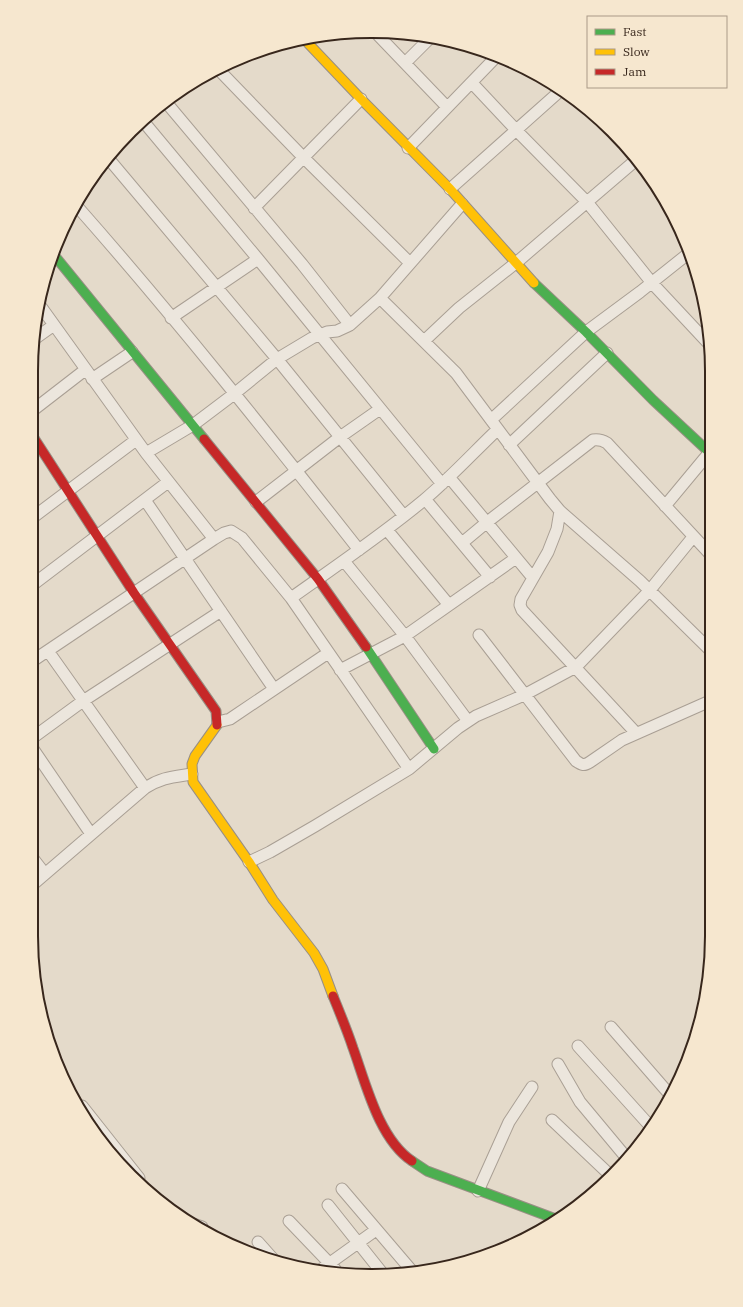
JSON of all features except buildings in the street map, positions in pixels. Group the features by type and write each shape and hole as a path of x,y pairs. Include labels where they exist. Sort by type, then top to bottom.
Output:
{"street":[{"path":"381,38 447,108"},
{"path":"405,62 426,43"},
{"path":"308,44 450,190 517,262 537,286 705,449"},
{"path":"408,148 492,61"},
{"path":"222,73 303,157 410,262"},
{"path":"472,82 517,131 587,202 652,283 703,337"},
{"path":"450,190 557,94"},
{"path":"254,208 361,99"},
{"path":"169,106 302,264 350,325"},
{"path":"147,126 320,334 380,409 486,523 533,578"},
{"path":"112,163 277,359 404,516"},
{"path":"424,341 459,308 517,262 632,163"},
{"path":"146,453 193,425 277,359 320,334 337,331 350,325 380,298 462,204"},
{"path":"81,209 297,471 359,550"},
{"path":"291,598 387,530 446,481 494,425 586,332 685,257"},
{"path":"171,318 258,259"},
{"path":"57,260 318,579 371,654 434,748"},
{"path":"380,298 456,373 560,511 650,590 705,645"},
{"path":"43,310 136,440 214,538"},
{"path":"40,335 54,325"},
{"path":"38,407 89,375 132,352"},
{"path":"509,445 607,354"},
{"path":"256,502 340,437 380,409"},
{"path":"462,543 538,482 593,440 598,439 607,444 705,549"},
{"path":"38,513 136,440"},
{"path":"38,444 134,593 216,711 218,722 217,727 195,756 192,764 193,782 273,900 314,953 323,969 349,1035 374,1108 393,1143 406,1158 427,1171 550,1217"},
{"path":"665,506 705,458"},
{"path":"38,581 168,482"},
{"path":"425,499 490,577"},
{"path":"145,500 274,689"},
{"path":"560,511 557,529 551,546 521,599 520,605 522,610 636,733"},
{"path":"387,530 449,605"},
{"path":"38,657 214,538 230,531 242,538 291,598 409,769"},
{"path":"248,862 270,852 409,769 458,728 476,716 524,695 576,667 650,590 693,537"},
{"path":"340,670 405,636 516,558"},
{"path":"344,560 405,636 468,721"},
{"path":"38,734 83,701 221,611"},
{"path":"479,635 524,695 576,761 581,765 586,765 622,740 636,733 705,703"},
{"path":"48,651 145,788"},
{"path":"218,722 230,719 328,653"},
{"path":"38,756 91,834"},
{"path":"38,880 145,788 163,778 192,774"},
{"path":"38,865 45,874"},
{"path":"611,1027 666,1091"},
{"path":"578,1046 647,1123"},
{"path":"558,1064 580,1102 623,1154"},
{"path":"478,1191 509,1122 532,1087"},
{"path":"552,1120 606,1172"},
{"path":"95,1123 119,1152"},
{"path":"342,1190 408,1267"},
{"path":"328,1206 379,1269"},
{"path":"289,1221 328,1266"},
{"path":"330,1266 357,1243 376,1230"},
{"path":"258,1242 267,1252"}],"traffic: fast":[{"path":"58,259 204,439"},
{"path":"534,283 586,332 653,400 705,448"},
{"path":"366,647 434,749"},
{"path":"412,1161 427,1171 550,1217"}],"traffic: slow":[{"path":"308,44 450,189 534,283"},
{"path":"217,725 195,756 192,764 193,782 249,862 273,900 314,953 323,969 333,996"}],"traffic: jam":[{"path":"204,439 318,579 366,647"},
{"path":"38,444 134,593 216,711 217,725"},
{"path":"333,996 375,1110 382,1125 391,1139 412,1161"}]}
